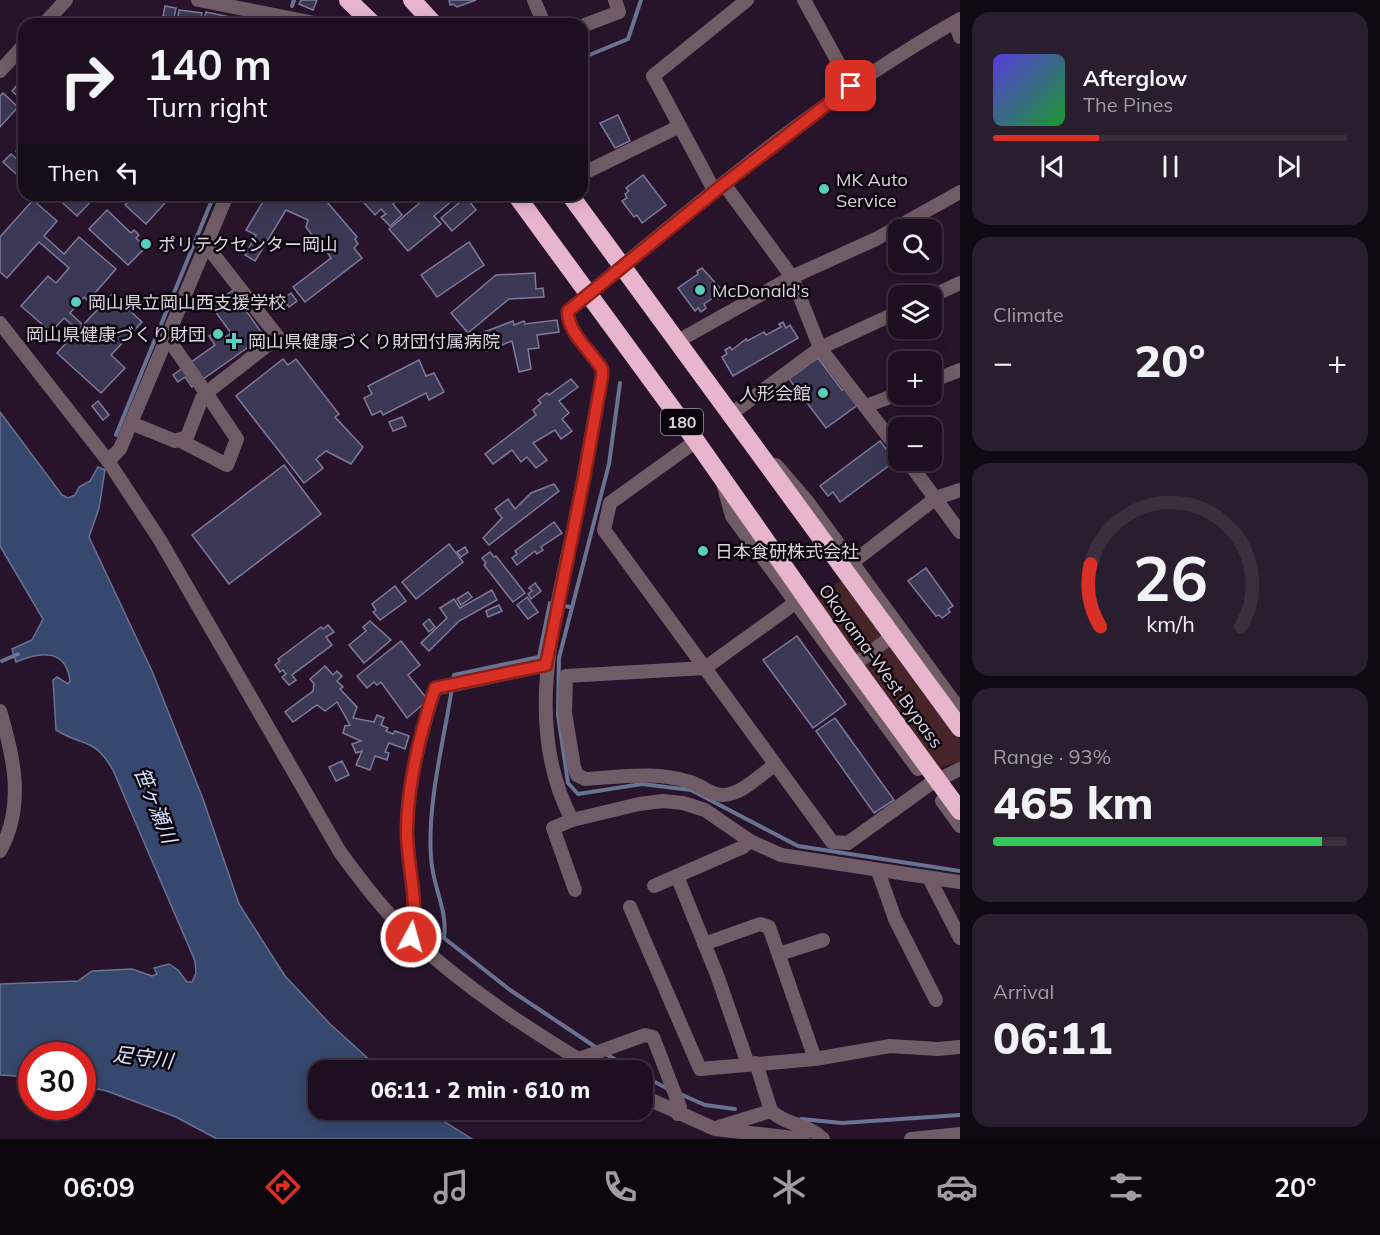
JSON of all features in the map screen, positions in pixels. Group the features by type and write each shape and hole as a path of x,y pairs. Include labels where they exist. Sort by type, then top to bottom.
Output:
{"highway":[{"path":"348,0 364,18"},
{"path":"412,0 428,18"},
{"name":"Okayama-West Bypass","path":"521,201 590,293 696,441 723,483 960,811"},
{"name":"Okayama-West Bypass","path":"574,201 731,414 893,627 960,728"}],"street":[{"path":"50,18 66,0"},
{"path":"198,0 286,18"},
{"path":"534,0 542,18"},
{"path":"588,24 619,12 615,0"},
{"path":"747,0 652,76 680,126 720,188 792,278 820,348 888,436"},
{"path":"804,0 851,86"},
{"path":"572,820 555,779 547,736 546,665 584,478 602,369 568,320 568,311 851,86 957,20 960,37"},
{"path":"0,70 18,51"},
{"path":"588,171 680,126"},
{"path":"678,341 792,278 876,239 960,192"},
{"path":"108,461 120,449 224,201"},
{"path":"182,441 187,437 206,393 278,337 206,245"},
{"path":"942,291 960,283"},
{"path":"731,414 820,348 888,317"},
{"path":"0,323 108,461 160,540 340,852 373,897 411,937 489,999 547,1040 579,1059 645,1035 653,1037 680,1107 678,1114"},
{"path":"131,423 175,441 182,441 227,465 237,439 167,338"},
{"path":"942,377 960,370"},
{"path":"866,406 888,398"},
{"path":"696,441 610,503 604,530 832,842 848,843 930,784 960,769"},
{"path":"757,448 785,474 853,562 893,627 960,710"},
{"path":"915,471 960,532"},
{"path":"723,483 732,516 960,826"},
{"path":"853,562 936,498 960,489"},
{"path":"775,765 734,793 723,795 714,794 691,782 642,775 585,779 577,775 565,713 566,676 705,668 795,603"},
{"path":"846,671 893,627"},
{"path":"411,937 416,918 406,828 418,739 435,688 546,665"},
{"path":"0,711 12,754 15,806 12,824 0,851"},
{"path":"0,764 12,754"},
{"path":"574,890 553,828 572,820 639,804 663,801 682,802 705,810 750,841 781,855 960,882"},
{"path":"654,886 743,847 750,841"},
{"path":"878,871 896,919 936,1000"},
{"path":"677,876 771,1111 783,1122 815,1131 823,1139"},
{"path":"929,878 960,938"},
{"path":"630,907 700,1069 815,1059 856,1054 890,1046 938,1049 960,1047"},
{"path":"704,944 760,924 769,927 815,1059"},
{"path":"778,954 823,940"},
{"path":"653,1102 715,1129 803,1139"},
{"path":"715,1129 771,1111"},
{"path":"911,1139 960,1134"}],"shaded area":[{"path":"842,580 882,636 856,655 814,599"},
{"path":"890,646 960,740 960,762 942,767 942,772 864,666"}],"water":[{"path":"0,412 62,495 68,498 75,495 79,487 90,481 98,467 105,470 99,508 89,537 152,671 203,799 239,904 285,976 330,1024 370,1060 308,1060 308,1120 442,1120 472,1139 217,1139 176,1117 96,1089 96,1042 18,1042 18,1076 0,1075 0,984 78,981 92,971 132,969 152,976 157,974 154,968 169,964 178,970 187,982 192,982 196,973 195,961 113,770 94,747 56,730 53,680 57,677 68,684 70,681 68,670 57,658 50,655 34,656 16,662 12,649 32,640 43,619 0,546"}],"building":[{"path":"301,0 317,0 313,10 299,4"},
{"path":"449,0 476,0 457,7 450,5"},
{"path":"165,6 176,8 174,18 163,16"},
{"path":"179,10 202,13 201,18 178,18"},
{"path":"206,12 235,18 204,18"},
{"path":"18,84 18,96 12,91"},
{"path":"3,93 18,107 0,127 0,96"},
{"path":"618,115 630,141 615,148 600,123"},
{"path":"11,154 18,160 18,176 3,162"},
{"path":"643,175 666,205 642,223 637,215 634,217 622,201 627,198 625,194 629,191 626,188"},
{"path":"34,201 57,221 44,236 64,254 79,237 116,269 88,301 84,297 70,313 83,325 78,330 64,318 51,332 21,306 48,276 56,283 69,268 39,242 7,278 0,272 0,237"},
{"path":"61,201 91,201 77,216"},
{"path":"129,201 167,201 146,224 125,205"},
{"path":"263,201 326,201 357,237 355,239 358,244 354,248 362,258 305,302 293,287 331,258 327,252 334,246 330,241 321,247 306,227 308,220 286,210 255,261 245,255 256,235 246,230"},
{"path":"362,201 397,201 393,204 402,215 390,226 381,217 386,214 381,209 375,215"},
{"path":"422,201 452,201 434,216 441,224 408,251 389,229"},
{"path":"461,201 469,201 476,210 452,231 441,218"},
{"path":"107,210 131,233 134,230 139,235 136,238 146,247 128,265 89,229"},
{"path":"469,242 484,265 437,297 421,275"},
{"path":"702,268 720,288 718,290 722,296 718,299 716,296 704,304 706,308 701,312 698,308 695,311 678,288 698,274 697,271"},
{"path":"535,273 536,289 543,288 544,297 509,299 468,333 451,313 496,275"},
{"name":"岡山県健康づくり財団付属病院","path":"232,291 264,336 192,387 185,377 178,382 173,375 215,345 209,336 218,330 224,338 231,333 204,296 208,293 215,303"},
{"path":"291,293 297,301 289,307 283,299"},
{"path":"112,294 142,322 111,355 125,368 101,393 57,353"},
{"path":"557,320 559,332 537,335 539,348 528,349 531,369 519,372 512,341 486,351 479,334 513,321 514,325 524,321 525,324"},
{"path":"783,322 786,328 790,325 798,338 733,376 722,357 727,354 725,350 730,347 732,350 746,339 747,341 764,332 766,335 781,327 779,324"},
{"path":"818,358 842,390 846,387 859,404 826,428 789,379"},
{"path":"283,359 288,365 296,359 339,414 335,417 363,447 351,464 326,451 316,459 323,468 304,483 236,396"},
{"path":"419,360 426,376 434,373 444,392 429,400 426,393 383,415 381,411 372,415 364,398 372,394 368,386"},
{"path":"571,379 578,387 559,401 569,413 562,419 572,431 561,439 555,430 533,443 547,460 536,468 527,457 521,462 512,450 493,464 485,454 536,415 533,410 541,403 538,400"},
{"path":"98,401 109,415 103,420 92,406"},
{"path":"402,417 406,426 393,431 389,422"},
{"path":"880,441 888,452 888,466 840,502 833,492 828,496 820,486"},
{"path":"284,465 321,514 229,584 192,535"},
{"path":"554,484 559,491 489,545 483,538 502,518 495,509 508,499 515,509 531,493"},
{"path":"554,522 562,533 541,547 543,550 537,554 535,551 517,565 512,558 517,554 515,551"},
{"path":"449,544 463,562 416,599 402,582"},
{"path":"465,547 468,552 461,557 457,552"},
{"path":"490,552 494,557 496,556 525,593 513,602 484,565 486,563 482,558"},
{"path":"926,568 953,606 948,609 950,612 942,618 939,615 936,616 908,581"},
{"path":"535,583 541,591 531,599 528,594 532,591 529,588"},
{"path":"395,586 406,601 380,620 373,612 376,610 372,604"},
{"path":"492,590 497,600 459,621 429,651 421,643 447,618 440,608 454,599 460,608"},
{"path":"468,592 472,597 461,605 457,599"},
{"path":"527,597 538,612 528,619 517,605"},
{"path":"499,605 502,611 488,617 486,611"},
{"path":"429,619 435,627 429,632 423,624"},
{"path":"370,621 391,640 364,663 349,645 366,631 363,627"},
{"path":"328,625 334,632 326,637 332,645 292,675 296,680 289,685 282,677 286,674 283,670 280,672 275,665 280,661 278,659 321,627 323,629"},
{"path":"797,636 846,704 813,728 763,660"},
{"path":"401,641 420,665 408,675 428,700 407,718 381,682 377,685 374,682 367,688 357,676"},
{"path":"325,666 333,675 337,671 342,676 337,681 343,687 340,689 357,707 353,718 374,722 377,715 384,718 381,725 388,728 386,731 393,734 395,731 409,736 405,749 389,743 385,752 389,753 387,760 375,756 370,770 356,765 362,751 356,753 352,744 361,741 343,733 345,726 350,725 337,702 325,711 317,705 293,722 285,712 313,691 314,684 310,679"},
{"path":"835,718 894,800 874,813 816,731"},
{"path":"342,761 349,775 336,781 329,767"}],"waterway":[{"path":"292,6 294,0"},
{"path":"588,56 628,39 641,0"},
{"path":"116,435 212,201"},
{"path":"620,383 609,464 559,658 558,715 568,783 578,794 642,784 691,790 798,846 960,871"},
{"path":"570,607 550,603 539,657 454,675 434,789 431,857 444,917 444,938 510,990 597,1048"},
{"path":"2,661 18,654"},
{"path":"606,1054 616,1060"},
{"path":"653,1081 668,1089"},
{"path":"680,1094 705,1105 735,1109"},
{"path":"801,1119 842,1123 960,1115"}],"place":[{"name":"MK Auto Service","path":"824,189"},
{"name":"ポリテクセンター岡山","path":"146,244"},
{"name":"McDonald's","path":"700,290"},
{"name":"岡山県立岡山西支援学校","path":"76,302"},
{"name":"岡山県健康づくり財団","path":"218,334"},
{"name":"岡山県健康づくり財団付属病院","path":"234,341"},
{"name":"人形会館","path":"823,393"},
{"name":"日本食研株式会社","path":"703,551"}],"route":[{"path":"411,937 416,918 406,828 418,739 435,688 546,665 602,377 602,369 572,328 568,320 568,311 724,184 851,86"}],"water label":[{"name":"笹ヶ瀬川","path":"156,805"},
{"name":"足守川","path":"143,1057"}]}
